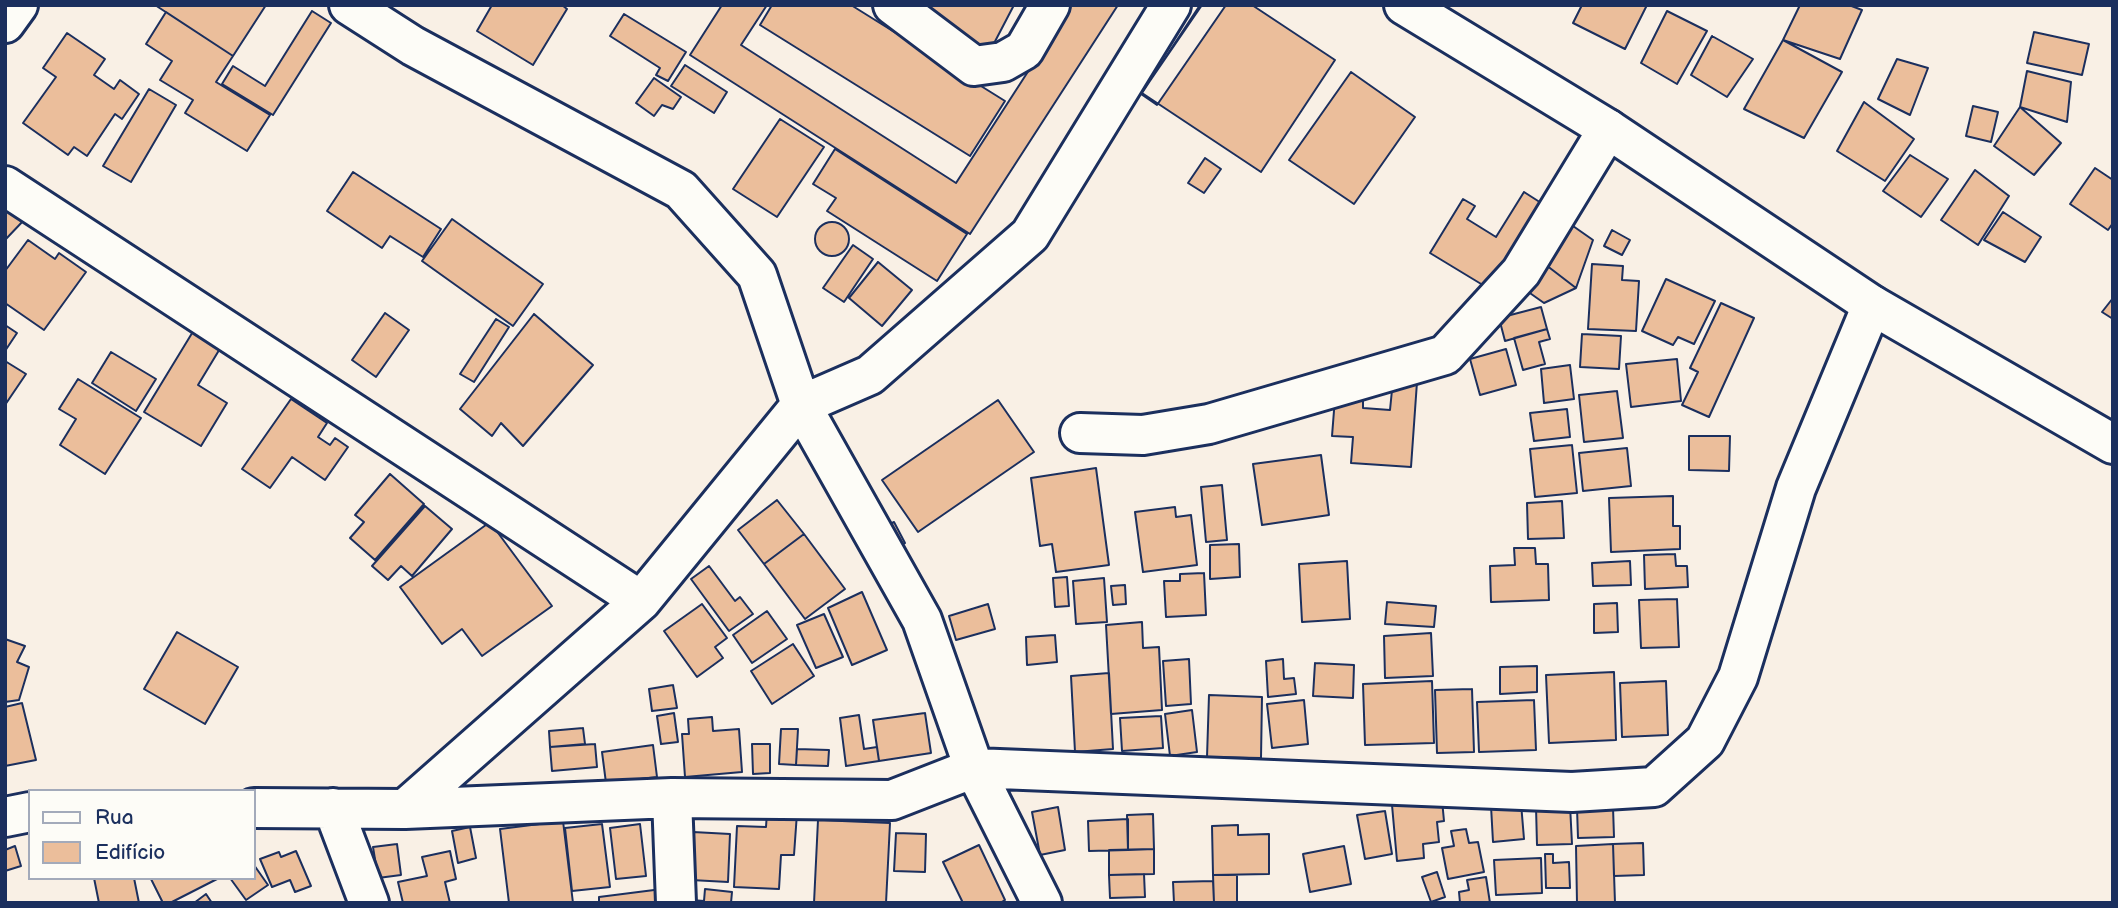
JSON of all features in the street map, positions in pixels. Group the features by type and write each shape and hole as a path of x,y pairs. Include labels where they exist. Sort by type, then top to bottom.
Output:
{"street":[{"path":"5,23 18,5"},
{"path":"349,5 413,46 681,190 757,275 801,405 922,620 974,768 1042,903"},
{"path":"893,5 974,66 1003,62 1024,50 1050,5"},
{"path":"405,809 641,601 801,405 870,375 1030,235 1171,5"},
{"path":"1404,5 1608,129 1872,305 2113,444"},
{"path":"1080,433 1143,435 1209,424 1444,355 1521,272 1608,129"},
{"path":"5,186 641,601"},
{"path":"256,808 405,809 673,798 892,800 974,768 1572,792 1654,787 1705,741 1738,677 1796,488 1872,305"},
{"path":"673,798 676,903"},
{"path":"333,808 369,903"},
{"path":"5,817 28,812"}],"building":[{"path":"155,5 266,5 233,56"},
{"path":"492,5 562,5 567,9 533,65 477,31"},
{"path":"722,5 767,5 741,45 956,183 1071,5 1118,5 970,234 690,55"},
{"path":"772,5 851,5 1005,101 970,156 760,25"},
{"path":"901,5 1014,5 990,51"},
{"path":"1200,5 1252,5 1335,60 1261,172 1142,93"},
{"path":"1202,5 1226,5 1157,105 1141,94"},
{"path":"1582,5 1647,5 1625,49 1573,23"},
{"path":"1800,5 1849,5 1862,10 1840,59 1783,40"},
{"path":"312,11 331,23 273,115 222,84 233,66 265,86"},
{"path":"1667,11 1707,31 1677,84 1641,63"},
{"path":"166,12 233,56 216,82 270,115 247,151 185,113 193,100 160,80 172,61 146,44"},
{"path":"624,14 686,52 668,81 656,75 660,68 610,36"},
{"path":"2034,32 2089,44 2082,75 2027,63"},
{"path":"67,33 105,59 94,75 114,89 120,80 139,94 122,119 115,114 87,156 74,147 68,155 23,123 56,77 43,68"},
{"path":"1712,36 1753,59 1727,97 1691,75"},
{"path":"1783,40 1842,72 1804,138 1744,109"},
{"path":"1897,59 1928,68 1910,115 1878,99"},
{"path":"685,65 727,92 714,113 671,86"},
{"path":"2027,71 2071,82 2067,122 2020,107"},
{"path":"1351,72 1415,117 1354,204 1289,160"},
{"path":"654,78 681,97 673,109 662,105 654,116 636,103"},
{"path":"149,89 176,105 131,182 103,166"},
{"path":"1864,102 1914,139 1885,181 1837,151"},
{"path":"1973,106 1998,112 1991,142 1966,136"},
{"path":"2020,107 2061,143 2034,175 1994,146"},
{"path":"780,119 824,147 777,217 733,189"},
{"path":"835,149 967,234 937,281 827,211 836,198 813,184"},
{"path":"1910,155 1948,179 1921,217 1883,191"},
{"path":"1205,158 1221,169 1204,193 1188,183"},
{"path":"2095,168 2113,180 2113,223 2108,230 2070,204"},
{"path":"1975,170 2009,196 1978,245 1941,220"},
{"path":"353,172 441,229 423,257 390,236 382,248 327,211"},
{"path":"1524,192 1549,208 1496,293 1430,253 1463,199 1475,206 1467,219 1496,237"},
{"path":"5,202 24,220 5,240"},
{"path":"2003,212 2041,237 2025,262 1984,240"},
{"path":"452,219 543,284 513,326 422,261"},
{"path":"832,222 844,227 849,239 844,251 832,256 820,251 815,239 820,227"},
{"path":"1573,226 1593,240 1576,288 1546,265"},
{"path":"1612,230 1630,240 1622,255 1604,246"},
{"path":"28,240 55,259 59,253 86,272 44,330 5,303 5,271"},
{"path":"853,245 873,259 844,302 823,288"},
{"path":"878,262 912,290 882,326 849,298"},
{"path":"1592,264 1623,266 1622,280 1639,281 1636,331 1588,329"},
{"path":"1546,265 1576,288 1544,303 1527,291"},
{"path":"1666,279 1715,301 1694,344 1678,337 1673,345 1642,331"},
{"path":"2113,298 2113,319 2102,312"},
{"path":"1721,303 1754,318 1709,417 1682,405 1698,372 1690,368"},
{"path":"1541,307 1547,329 1505,341 1499,318"},
{"path":"385,313 409,330 376,377 352,360"},
{"path":"534,314 593,365 523,446 501,423 492,436 460,409"},
{"path":"496,319 509,327 474,382 460,374"},
{"path":"5,325 17,333 5,351"},
{"path":"197,325 224,342 198,385 227,403 201,446 144,412"},
{"path":"1547,329 1550,339 1539,342 1545,364 1523,370 1514,338"},
{"path":"1582,334 1621,336 1619,369 1580,367"},
{"path":"1506,349 1516,385 1480,395 1470,359"},
{"path":"111,352 156,379 136,411 92,383"},
{"path":"1677,359 1681,401 1631,407 1626,364"},
{"path":"5,361 26,374 5,405"},
{"path":"1570,365 1574,399 1544,403 1541,369"},
{"path":"78,379 141,418 105,474 60,445 76,419 59,409"},
{"path":"1393,380 1417,382 1411,467 1351,463 1353,437 1332,436 1335,398 1363,400 1363,408 1390,410"},
{"path":"1617,391 1623,438 1584,442 1579,395"},
{"path":"291,399 327,423 318,437 330,445 335,438 348,447 325,480 292,457 270,488 242,469"},
{"path":"998,400 1034,452 918,532 882,480"},
{"path":"1567,409 1570,437 1534,441 1530,413"},
{"path":"1689,436 1730,436 1729,471 1689,470"},
{"path":"1572,445 1577,493 1535,497 1530,449"},
{"path":"1627,448 1631,486 1583,491 1579,453"},
{"path":"1321,455 1329,515 1262,525 1253,464"},
{"path":"1096,468 1109,565 1056,572 1052,544 1040,546 1031,478"},
{"path":"390,474 424,504 375,560 350,538 364,522 355,515"},
{"path":"1222,485 1227,540 1206,542 1201,487"},
{"path":"1673,496 1673,526 1680,526 1680,549 1611,552 1609,498"},
{"path":"777,500 804,534 764,564 738,530"},
{"path":"1562,501 1564,538 1528,539 1527,503"},
{"path":"425,506 452,529 412,576 401,566 388,580 372,566"},
{"path":"1175,507 1176,517 1191,515 1197,565 1143,572 1135,512"},
{"path":"490,522 552,606 482,656 462,629 442,644 400,587"},
{"path":"894,522 905,543 891,550 880,529"},
{"path":"804,534 845,589 805,619 764,564"},
{"path":"1239,544 1240,577 1210,579 1210,545"},
{"path":"1514,548 1535,548 1536,564 1548,564 1549,600 1491,602 1490,566 1515,565"},
{"path":"1675,554 1676,566 1687,566 1688,587 1645,589 1644,555"},
{"path":"1347,561 1350,619 1302,622 1299,564"},
{"path":"1630,561 1631,585 1593,586 1592,563"},
{"path":"709,566 735,601 740,597 753,614 729,631 691,579"},
{"path":"1204,573 1206,615 1166,617 1164,581 1180,581 1180,574"},
{"path":"1067,577 1069,606 1055,607 1053,578"},
{"path":"1104,578 1107,622 1076,624 1073,581"},
{"path":"1125,585 1126,604 1113,605 1111,586"},
{"path":"862,592 887,650 852,665 828,608"},
{"path":"1677,599 1679,647 1641,648 1639,600"},
{"path":"1387,602 1436,606 1434,627 1385,624"},
{"path":"1617,603 1618,632 1594,633 1594,604"},
{"path":"702,604 727,638 715,647 723,658 697,677 664,631"},
{"path":"988,604 995,629 956,640 949,616"},
{"path":"767,611 787,639 752,663 733,635"},
{"path":"824,614 843,657 816,668 797,625"},
{"path":"1142,622 1143,648 1159,647 1162,710 1111,714 1106,625"},
{"path":"177,632 238,667 205,724 144,689"},
{"path":"1431,633 1433,676 1385,678 1384,636"},
{"path":"1055,635 1057,662 1027,665 1026,637"},
{"path":"5,639 25,646 17,662 29,667 19,700 5,702"},
{"path":"793,644 814,676 772,704 751,671"},
{"path":"1189,659 1191,704 1166,706 1163,661"},
{"path":"1283,659 1284,679 1294,678 1296,694 1268,697 1266,661"},
{"path":"1315,663 1354,665 1353,698 1313,696"},
{"path":"1537,666 1537,692 1500,694 1500,667"},
{"path":"1614,672 1616,740 1549,743 1546,675"},
{"path":"1109,673 1113,749 1075,752 1071,676"},
{"path":"1432,681 1434,743 1365,745 1363,684"},
{"path":"1666,681 1668,735 1622,737 1620,683"},
{"path":"673,685 677,708 652,711 649,689"},
{"path":"1472,689 1474,752 1437,753 1435,690"},
{"path":"1209,695 1262,697 1261,758 1207,757"},
{"path":"1304,700 1308,744 1272,748 1267,704"},
{"path":"1534,700 1536,750 1479,752 1477,702"},
{"path":"22,703 36,760 5,766 5,707"},
{"path":"1192,710 1197,752 1170,756 1165,714"},
{"path":"674,713 678,742 661,744 657,716"},
{"path":"925,713 931,753 879,761 873,720"},
{"path":"859,715 864,749 877,747 879,761 846,766 840,718"},
{"path":"1161,716 1163,748 1122,751 1120,718"},
{"path":"712,717 713,731 739,729 742,772 685,777 682,734 689,734 688,719"},
{"path":"583,728 585,744 550,747 549,731"},
{"path":"781,729 798,729 796,765 779,764"},
{"path":"595,744 597,767 552,771 550,747"},
{"path":"752,744 770,744 770,773 753,774"},
{"path":"653,745 657,777 606,783 602,752"},
{"path":"797,749 829,750 828,766 796,765"},
{"path":"1442,800 1444,821 1437,822 1439,842 1423,844 1424,858 1397,861 1392,805"},
{"path":"1521,803 1524,839 1493,842 1491,806"},
{"path":"1570,805 1572,844 1537,845 1536,807"},
{"path":"1058,807 1065,850 1040,855 1032,812"},
{"path":"1613,807 1614,837 1578,838 1577,808"},
{"path":"1385,811 1392,854 1365,859 1357,815"},
{"path":"767,812 797,813 794,855 781,855 779,889 734,887 737,826 766,827"},
{"path":"1153,814 1154,849 1128,850 1127,815"},
{"path":"1128,819 1128,850 1089,851 1088,821"},
{"path":"818,820 890,823 886,903 814,903"},
{"path":"563,821 573,903 509,903 500,829"},
{"path":"602,824 610,887 572,891 565,828"},
{"path":"640,824 646,876 616,879 610,828"},
{"path":"1238,825 1238,835 1269,834 1269,874 1213,875 1212,826"},
{"path":"470,827 476,858 458,863 452,831"},
{"path":"1466,829 1469,843 1478,842 1484,872 1448,879 1442,848 1454,846 1451,831"},
{"path":"693,832 730,834 728,882 691,880"},
{"path":"896,833 926,834 925,872 894,871"},
{"path":"1643,843 1644,875 1614,876 1613,844"},
{"path":"397,844 401,875 378,878 373,847"},
{"path":"1613,844 1615,903 1577,903 1576,846"},
{"path":"979,845 1005,900 1000,903 963,903 943,862"},
{"path":"15,846 21,866 5,871 5,850"},
{"path":"1344,846 1351,884 1310,892 1303,854"},
{"path":"1154,849 1154,874 1109,875 1109,850"},
{"path":"296,851 311,886 295,892 290,880 272,887 260,859 279,852 281,857"},
{"path":"450,851 456,879 445,882 450,903 403,903 398,882 427,876 422,857"},
{"path":"1545,854 1553,854 1553,863 1569,862 1570,888 1546,888"},
{"path":"1541,858 1542,893 1496,895 1494,860"},
{"path":"256,868 268,885 246,900 231,880 256,880"},
{"path":"1437,872 1445,897 1431,902 1422,877"},
{"path":"1144,874 1145,897 1110,898 1109,875"},
{"path":"1213,875 1237,875 1237,903 1214,903"},
{"path":"1486,877 1490,903 1460,903 1459,892 1469,890 1467,880"},
{"path":"94,880 134,880 139,903 99,903"},
{"path":"152,880 215,880 170,903 163,903"},
{"path":"1213,881 1214,903 1174,903 1173,882"},
{"path":"662,889 663,903 599,903 599,897"},
{"path":"705,889 732,892 731,903 691,903 691,900 704,901"},
{"path":"206,894 212,903 194,903"}]}
